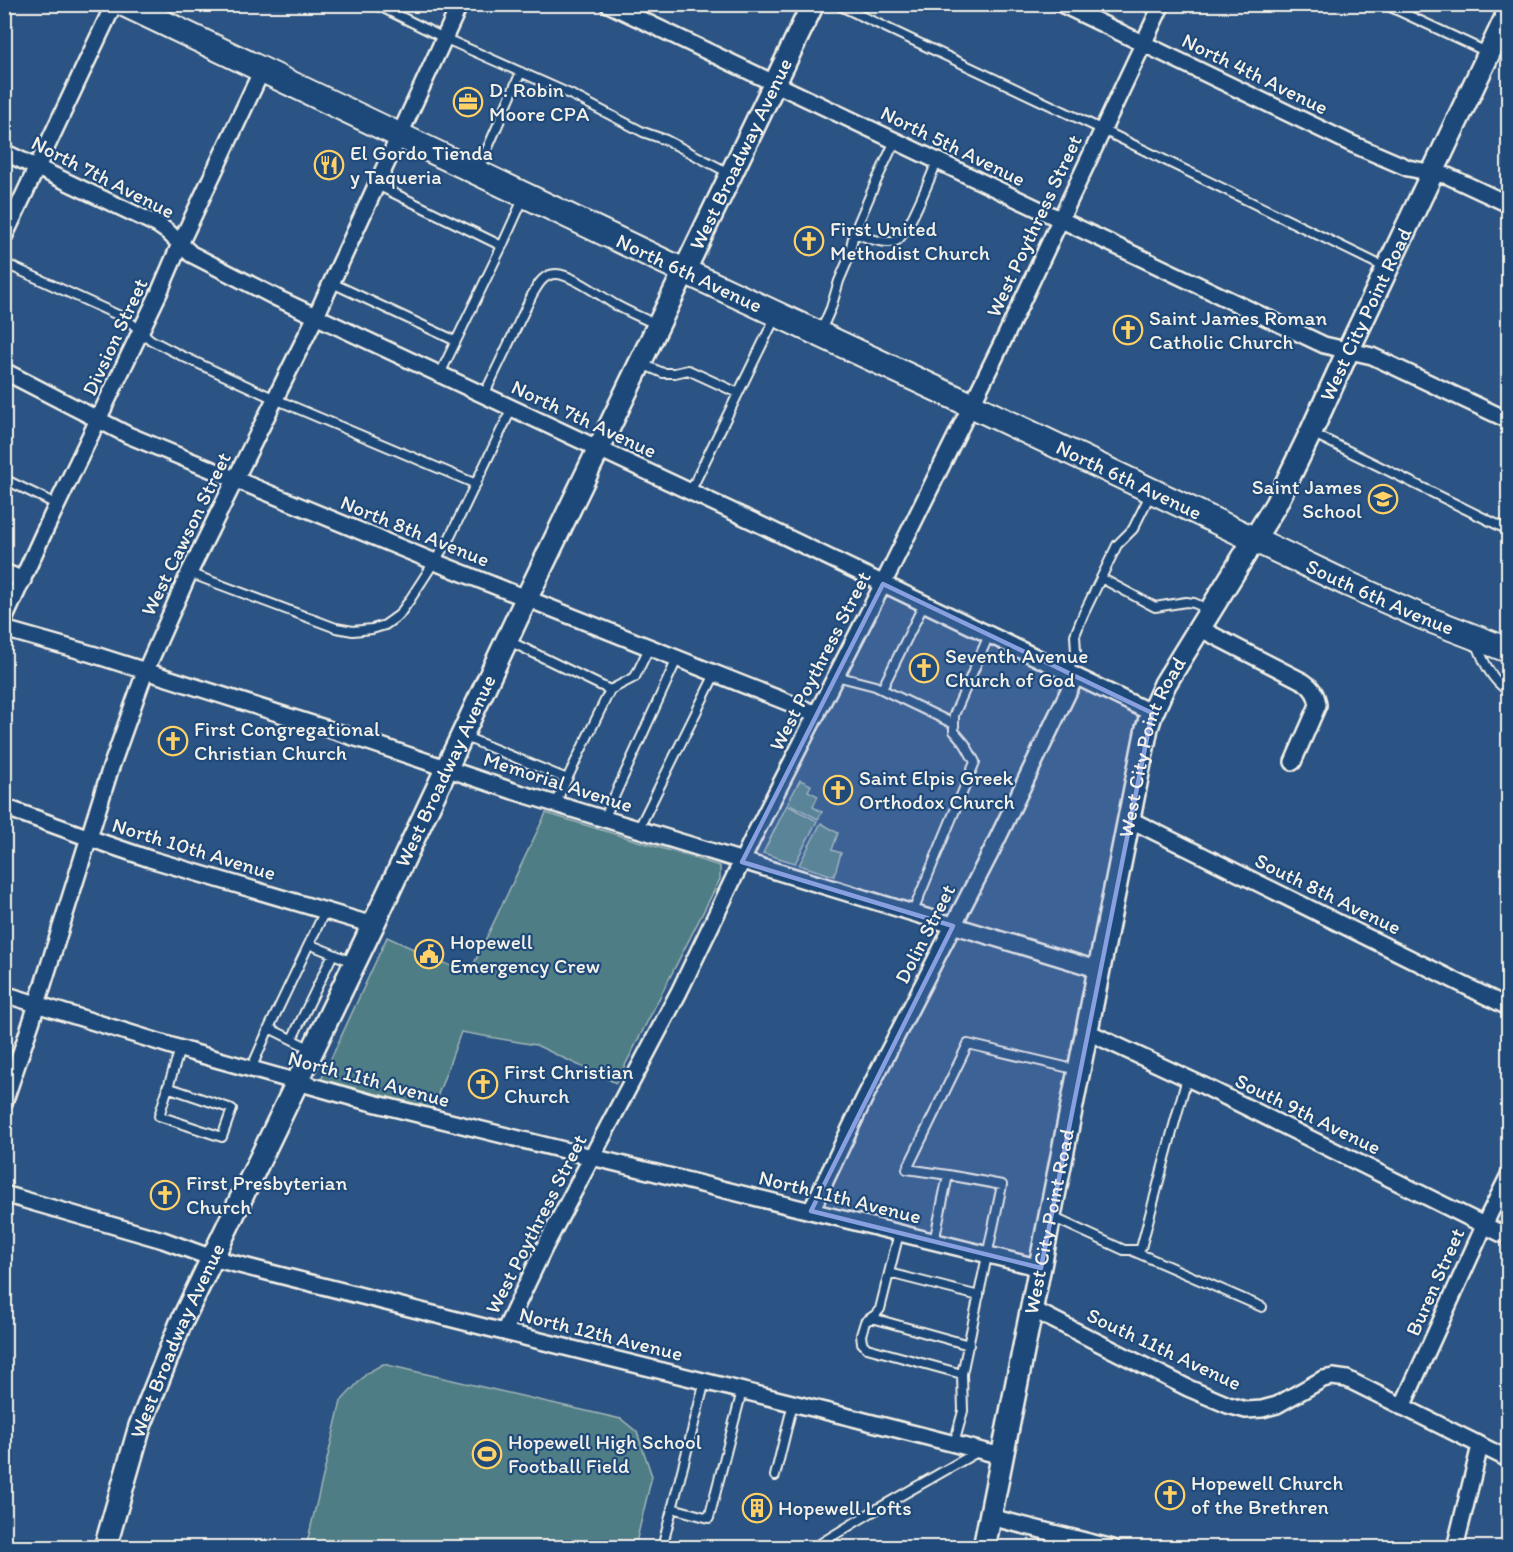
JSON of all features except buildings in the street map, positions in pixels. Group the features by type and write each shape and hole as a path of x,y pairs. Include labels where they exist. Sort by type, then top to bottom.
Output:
{"main road":[{"name":"North 6th Avenue","path":"124,4 1254,540"},
{"name":"West Broadway Avenue","path":"105,1548 140,1426 176,1335 813,4"},
{"name":"West City Point Road","path":"984,1548 1147,728 1152,713 1165,684 1276,504 1509,13"},
{"name":"South 6th Avenue","path":"1254,540 1420,616 1509,650"}],"street":[{"path":"4,237 114,4"},
{"name":"West Cawson Street","path":"4,1103 110,770 145,672 189,573 332,283 460,4"},
{"name":"North 5th Avenue","path":"608,4 1324,345 1372,356 1509,420"},
{"name":"North 4th Avenue","path":"1061,4 1350,143 1408,168 1448,176 1509,204"},
{"name":"West Poythress Street","path":"504,1332 544,1248 679,992 883,584 1162,4"},
{"name":"Divsion Street","path":"4,620 262,70"},
{"name":"North 7th Avenue","path":"4,152 158,225 191,254 279,299 1152,713"},
{"name":"North 8th Avenue","path":"4,371 128,435 435,562 817,714"},
{"path":"4,572 23,580"},
{"path":"1199,628 1311,687 1318,705 1293,762"},
{"name":"Memorial Avenue","path":"4,629 372,743 638,830 1100,970"},
{"name":"Dolin Street","path":"811,1211 864,1099 992,850 1072,674"},
{"name":"North 10th Avenue","path":"4,807 150,859 373,925"},
{"name":"South 8th Avenue","path":"1129,819 1509,1007"},
{"name":"North 11th Avenue","path":"4,994 180,1049 364,1101 1041,1268"},
{"name":"South 9th Avenue","path":"1088,1032 1187,1078 1509,1237"},
{"name":"Buren Street","path":"1402,1407 1484,1225 1509,1177"},
{"name":"North 12th Avenue","path":"4,1194 163,1240 212,1258 1002,1456"},
{"name":"South 11th Avenue","path":"1032,1309 1188,1388 1227,1405 1246,1410 1262,1409 1276,1405 1323,1379 1333,1377 1347,1379 1509,1459"},
{"path":"1455,1548 1480,1446"},
{"path":"990,1517 1113,1548"}],"lane":[{"path":"375,4 444,38 572,95 732,174"},
{"path":"836,4 1387,268"},
{"path":"1384,4 1489,53"},
{"path":"477,173 521,72"},
{"path":"820,334 831,308 838,281 848,260 854,233 895,141"},
{"path":"854,233 880,241 897,241 910,222 937,162"},
{"path":"377,185 502,246"},
{"path":"440,374 525,195"},
{"path":"4,263 122,317 151,340 182,356 275,399 476,484"},
{"path":"484,395 539,282 549,276 556,274 565,276 615,305 658,326"},
{"path":"332,283 456,341"},
{"path":"690,492 777,314"},
{"path":"640,364 663,373 688,370 738,393"},
{"path":"189,573 336,628 353,631 386,625 399,615 409,602 449,538 512,408"},
{"path":"1311,432 1509,530"},
{"path":"4,478 58,505"},
{"path":"1072,674 1076,652 1075,635 1117,545 1132,529 1152,492"},
{"path":"1101,578 1155,607 1186,602 1210,610"},
{"path":"882,689 924,604"},
{"path":"912,914 975,762 965,744 954,731 954,715 989,635"},
{"path":"1474,637 1485,665 1494,678 1509,691"},
{"path":"507,640 610,690"},
{"path":"555,804 610,690 634,677 649,648"},
{"path":"604,819 677,659"},
{"path":"638,830 715,674"},
{"path":"836,676 875,686 954,724"},
{"path":"462,736 567,779"},
{"path":"251,1069 325,911"},
{"path":"309,944 355,963"},
{"path":"292,1039 333,954"},
{"path":"269,1028 313,1050"},
{"path":"954,1444 963,1411 962,1374 1002,1185 907,1169 969,1044 1080,1070"},
{"path":"167,1088 232,1109 222,1137 159,1116 167,1088 180,1049"},
{"path":"1051,1216 1124,1250 1142,1248 1187,1078"},
{"path":"934,1242 948,1175"},
{"path":"899,1233 880,1309 865,1322 861,1335 862,1343 867,1348 962,1374"},
{"path":"1131,1250 1262,1307"},
{"path":"889,1273 979,1296"},
{"path":"872,1318 969,1345"},
{"path":"662,1548 705,1381"},
{"path":"672,1508 709,1518 742,1390"},
{"path":"776,1476 793,1403"},
{"path":"813,1548 981,1451"}],"highlighted area":[{"path":"883,584 1152,713 1041,1268 811,1211 953,926 742,862"}],"green space":[{"path":"800,780 811,785 808,791 818,796 813,807 822,812 818,819 788,803"},
{"path":"787,805 817,821 795,863 763,853"},
{"path":"546,813 720,866 720,879 616,1083 536,1045 461,1032 433,1108 321,1080 387,937 469,974"},
{"path":"821,823 838,833 832,850 841,853 834,876 799,865"},
{"name":"Hopewell High School Football Field","path":"383,1364 621,1419 637,1432 652,1476 635,1547 306,1547 341,1401 367,1373"}],"place":[{"name":"D. Robin Moore CPA","path":"468,102"},
{"name":"El Gordo Tienda y Taqueria","path":"329,165"},
{"name":"First United Methodist Church","path":"809,241"},
{"name":"Saint James Roman Catholic Church","path":"1128,330"},
{"name":"Saint James School","path":"1383,499"},
{"name":"Seventh Avenue Church of God","path":"924,668"},
{"name":"First Congregational Christian Church","path":"173,741"},
{"name":"Saint Elpis Greek Orthodox Church","path":"838,790"},
{"name":"Hopewell Emergency Crew","path":"429,954"},
{"name":"First Christian Church","path":"483,1084"},
{"name":"First Presbyterian Church","path":"165,1195"},
{"name":"Hopewell High School Football Field","path":"487,1454"},
{"name":"Hopewell Church of the Brethren","path":"1170,1495"},
{"name":"Hopewell Lofts","path":"757,1508"}]}
